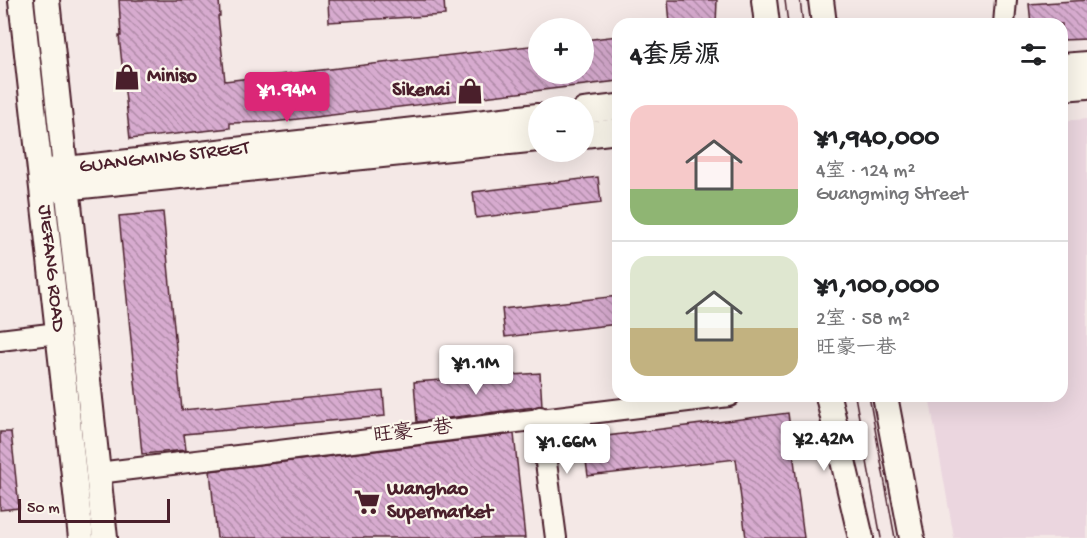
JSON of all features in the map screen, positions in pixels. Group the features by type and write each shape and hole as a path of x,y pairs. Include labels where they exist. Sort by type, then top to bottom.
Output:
{"main road":[{"name":"JIEFANG ROAD","path":"21,0 81,538"},
{"name":"JIEFANG ROAD","path":"46,0 105,538"},
{"path":"764,0 766,18"},
{"path":"821,0 823,18"},
{"path":"1068,66 1087,64"},
{"path":"1068,88 1087,86"},
{"path":"594,110 612,108"},
{"name":"GUANGMING STREET","path":"41,181 528,117"},
{"path":"594,134 612,132"},
{"name":"GUANGMING STREET","path":"66,178 528,140"},
{"path":"829,402 861,538"},
{"path":"886,402 912,538"}],"street":[{"path":"1004,18 1006,0"},
{"path":"0,340 58,333"},
{"name":"旺豪一巷","path":"98,473 675,402"},
{"path":"540,417 556,538"}],"shaded area":[{"path":"1087,119 1087,538 954,538 930,402 1068,402 1068,121"}],"building":[{"path":"119,0 219,0 220,16 218,16 225,81 528,46 528,84 593,84 273,122 230,123 230,128 130,139 119,36 121,36"},
{"path":"328,0 444,0 445,15 329,22"},
{"path":"668,0 717,0 716,18 670,18"},
{"path":"1087,0 1087,39 1068,40 1068,18 1030,18 1029,4"},
{"path":"612,37 612,82 594,84 594,39"},
{"path":"598,177 601,203 476,218 473,192"},
{"path":"163,212 182,410 383,391 385,416 184,434 186,450 142,454 119,216"},
{"path":"612,297 612,325 505,337 502,309"},
{"path":"540,373 542,406 417,422 414,382"},
{"path":"788,413 804,538 746,538 736,459 588,476 583,439"},
{"path":"0,432 11,432 19,508 0,510"},
{"name":"Wanghao Supermarket","path":"514,434 525,538 217,538 210,471"}],"tram line":[{"path":"785,0 787,18"},
{"path":"800,0 802,18"},
{"path":"856,402 881,538"},
{"path":"870,402 895,538"}],"place":[{"name":"Miniso","path":"127,77"},
{"name":"Sikenai","path":"470,91"},
{"name":"Wanghao Supermarket","path":"367,502"}]}
